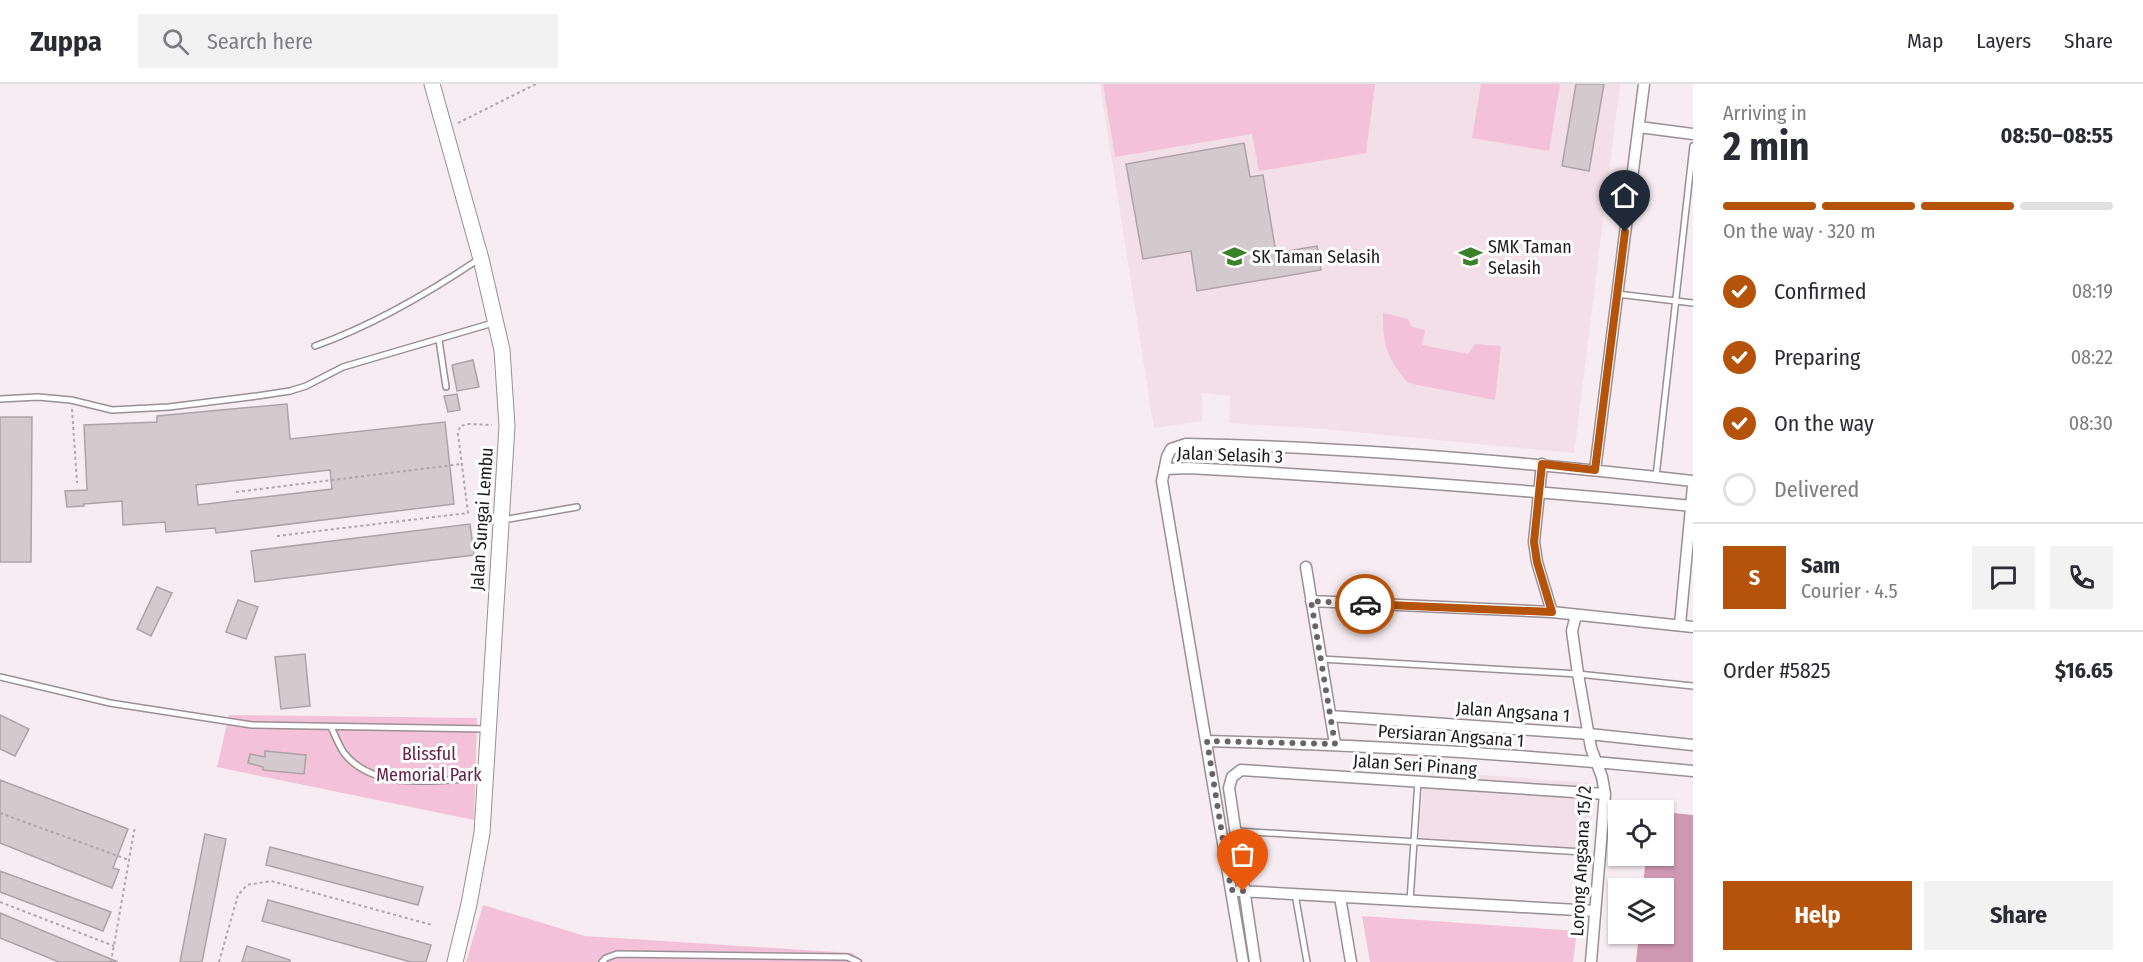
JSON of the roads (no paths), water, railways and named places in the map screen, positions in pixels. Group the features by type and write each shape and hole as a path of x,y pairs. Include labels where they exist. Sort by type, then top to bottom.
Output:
{"main road":[{"name":"Jalan Sungai Lembu","path":"432,84 481,259 502,350 507,426 482,833 457,961"}],"street":[{"path":"1595,470 1644,84"},
{"path":"1639,127 1693,134"},
{"name":"Jalan Selasih 3","path":"1692,506 1358,477 1188,468 1166,469 1167,457 1171,449 1186,444 1296,448 1542,464 1693,483"},
{"path":"1542,464 1534,542 1537,562 1552,612"},
{"path":"1166,469 1162,481 1243,962"},
{"path":"1680,625 1693,483"},
{"path":"1306,567 1335,744"},
{"path":"1311,601 1552,612 1693,627"},
{"name":"Lorong Angsana 15/2","path":"1576,615 1572,631 1578,674 1591,748 1605,794 1591,962"},
{"name":"Jalan Angsana 1","path":"1330,716 1589,734 1693,745"},
{"name":"Persiaran Angsana 1","path":"1207,741 1335,744 1693,771"},
{"name":"Jalan Seri Pinang","path":"1255,962 1228,788 1232,777 1241,770 1605,794"},
{"path":"1231,890 1595,911"},
{"path":"1340,897 1351,962"}],"lane":[{"path":"1656,477 1693,146"},
{"path":"315,346 390,315 481,259"},
{"path":"1617,294 1693,303"},
{"path":"0,399 38,397 71,400 112,410 169,407 290,391 315,382 344,367 495,323"},
{"path":"439,340 446,387"},
{"path":"501,520 577,507"},
{"path":"1321,659 1578,674 1693,686"},
{"path":"0,677 110,703 252,726 488,729"},
{"path":"331,727 344,753 367,772 401,781 485,778"},
{"path":"1410,900 1418,782"},
{"path":"1234,830 1582,852"},
{"path":"1295,894 1307,962"},
{"path":"602,962 617,954 847,957 858,962"}],"place":[{"name":"SK Taman Selasih","path":"1234,257"},
{"name":"SMK Taman Selasih","path":"1470,257"}],"park label":[{"name":"Blissful Memorial Park","path":"429,764"}]}
